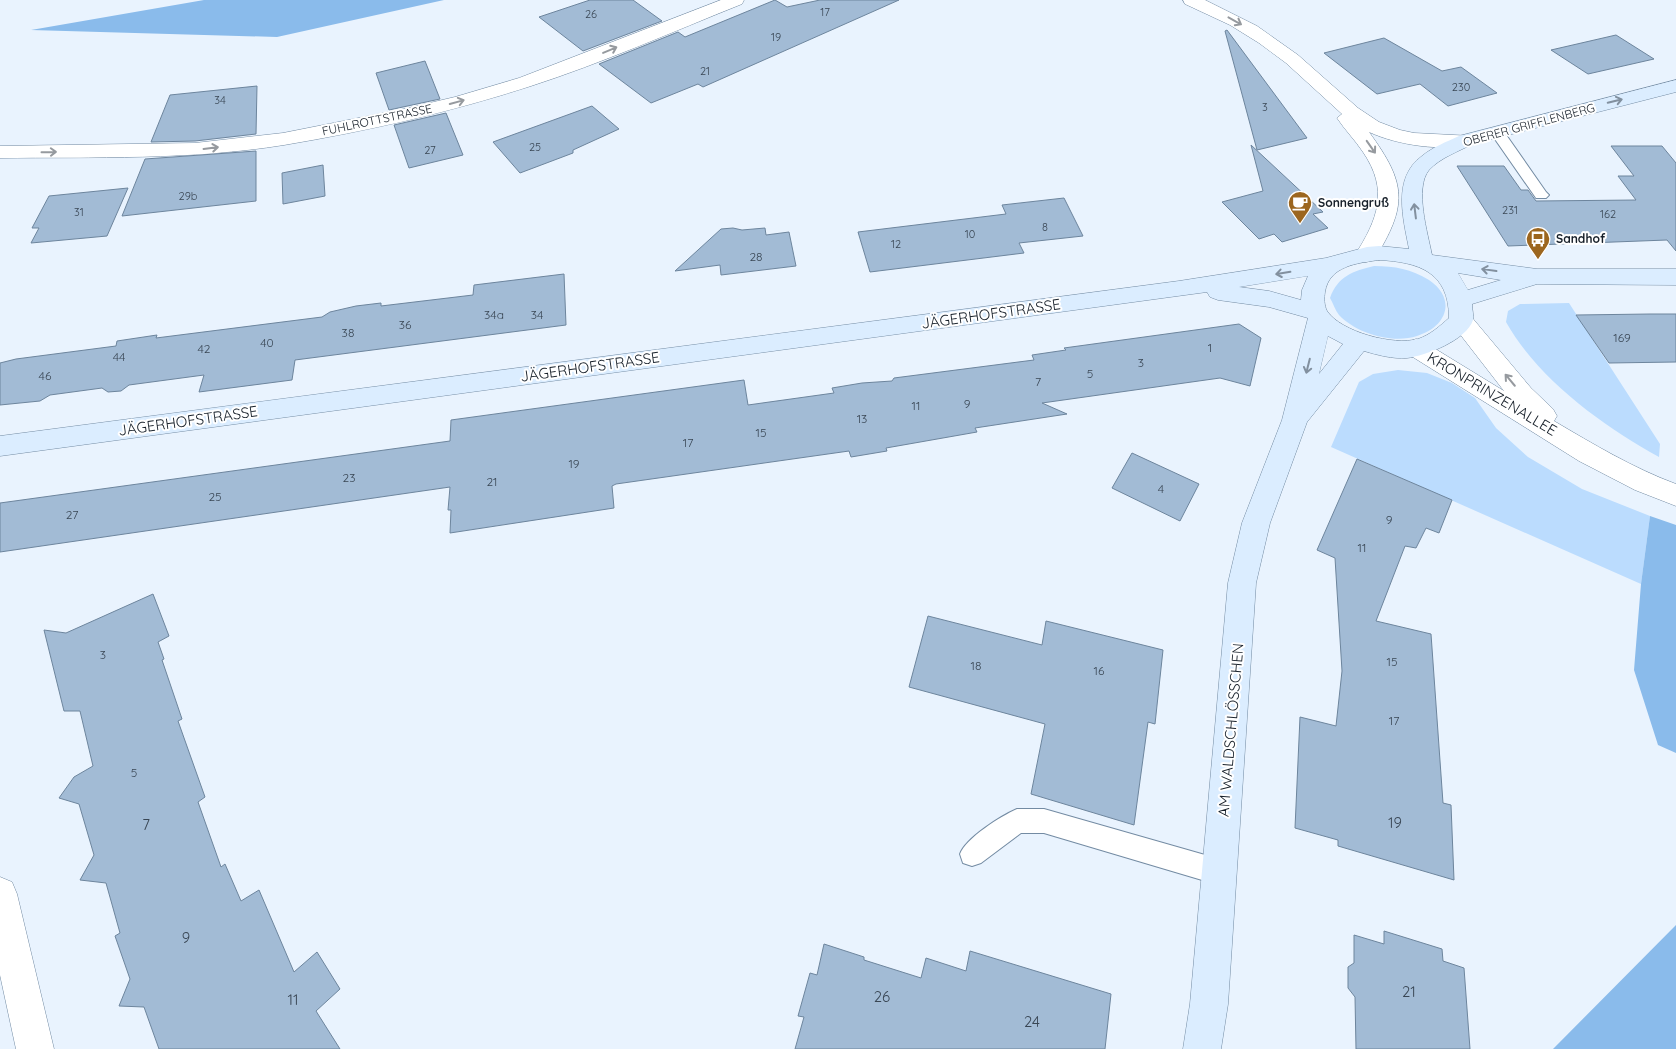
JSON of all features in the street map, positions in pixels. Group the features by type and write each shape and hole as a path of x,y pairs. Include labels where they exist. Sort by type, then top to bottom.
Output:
{"main road":[{"name":"OBERER GRIFFLENBERG","path":"1426,260 1412,187 1415,178 1423,166 1436,156 1466,140 1676,86"},
{"path":"1537,277 1460,310 1444,336 1416,348 1392,348 1359,341 1334,329 1318,315 1313,293 1315,281 1331,265 1366,255 1390,253 1537,277 1676,277"},
{"path":"1426,260 1456,287 1460,310"},
{"name":"JÄGERHOFSTRASSE","path":"0,446 1179,289 1331,265"},
{"name":"JÄGERHOFSTRASSE","path":"1179,289 1249,295 1318,315"},
{"name":"AM WALDSCHLÖSSCHEN","path":"1202,1049 1209,1004 1246,560 1256,523 1295,420 1318,315"},
{"name":"AM WALDSCHLÖSSCHEN","path":"1295,420 1359,341"}],"street":[{"name":"FUHLROTTSTRASSE","path":"0,152 195,150 283,139 404,115 460,102 526,82 736,0"},
{"path":"1191,0 1212,9 1257,34 1305,70 1349,110 1377,128 1393,134 1421,140 1466,140"},
{"path":"1305,70 1364,138 1386,171 1390,206 1378,237 1366,255"},
{"name":"KRONPRINZENALLEE","path":"1460,310 1522,395 1568,440"},
{"name":"KRONPRINZENALLEE","path":"1416,348 1516,411 1596,458 1644,483 1676,495"},
{"path":"0,894 35,1049"}],"lane":[{"path":"1497,132 1541,195"},
{"path":"972,854 1017,821 1044,821 1219,872"}],"shaded area":[{"path":"204,0 444,0 277,37 31,30"},
{"path":"1374,266 1409,271 1422,276 1438,287 1443,296 1445,312 1435,326 1417,336 1397,339 1387,338 1365,332 1339,315 1330,298 1337,284 1359,270"},
{"path":"1569,303 1660,444 1659,457 1594,416 1554,382 1519,343 1506,322 1508,311 1520,304"},
{"path":"1398,370 1427,373 1452,383 1475,398 1496,428 1528,457 1582,489 1650,516 1641,584 1331,447 1359,382 1373,374"},
{"path":"1650,516 1676,525 1676,753 1658,745 1634,670 1641,584"},
{"path":"1676,925 1676,1049 1553,1049"}],"building":[{"path":"590,0 633,0 662,21 583,51 539,17"},
{"path":"775,0 787,7 820,0 899,0 703,87 698,84 651,103 599,64 678,32 685,37"},
{"path":"1227,30 1307,138 1257,150 1225,31"},
{"path":"1616,35 1654,59 1588,74 1551,50"},
{"path":"1384,38 1442,71 1461,67 1497,93 1448,106 1420,84 1377,94 1324,53"},
{"path":"425,61 440,99 389,110 376,73"},
{"path":"257,86 256,134 195,141 151,142 170,95"},
{"path":"592,106 619,129 573,150 573,153 520,173 493,142"},
{"path":"446,113 463,155 409,168 394,125"},
{"path":"1251,145 1323,212 1313,214 1328,228 1282,242 1274,234 1259,239 1222,202 1263,191"},
{"path":"1611,146 1662,146 1676,163 1676,251 1667,240 1508,246 1457,166 1504,166 1521,190 1528,190 1536,201 1636,200 1618,176 1634,176"},
{"path":"256,151 256,201 122,216 145,159"},
{"path":"323,165 325,196 283,204 282,173"},
{"path":"128,188 107,236 31,243 39,228 32,228 49,196"},
{"path":"1064,198 1083,236 1019,243 1024,253 870,272 858,232 1006,214 1002,205"},
{"path":"733,228 742,230 765,228 766,235 789,232 796,266 721,275 720,265 675,271 721,229"},
{"path":"564,274 566,325 295,360 292,380 199,392 204,375 129,385 121,391 108,392 102,388 50,395 40,401 0,405 0,363 16,359 116,346 117,341 157,335 156,338 322,317 330,312 356,306 381,303 381,306 473,295 474,285"},
{"path":"1676,314 1676,362 1609,363 1576,315"},
{"path":"1239,324 1261,338 1250,386 1220,378 1042,403 1067,414 975,428 977,432 886,448 887,451 851,457 849,451 616,484 612,486 614,508 450,533 451,510 448,510 450,487 0,552 0,503 450,441 451,420 744,380 748,405 834,393 832,388 862,383 892,381 894,378 1034,360 1032,355 1066,350 1064,348"},
{"path":"1132,453 1199,484 1180,521 1112,488"},
{"path":"1357,459 1452,500 1439,533 1426,528 1416,548 1405,546 1376,621 1431,634 1443,803 1451,805 1454,880 1338,846 1338,840 1295,828 1300,717 1336,726 1342,671 1335,558 1317,550"},
{"path":"153,594 169,636 158,642 164,659 162,660 182,719 178,721 205,797 198,802 221,867 225,864 241,901 259,890 294,972 317,952 340,989 316,1011 340,1049 159,1049 144,1007 119,1006 130,979 115,936 120,933 106,883 80,880 94,855 79,804 59,798 74,777 93,766 80,711 64,711 44,630 66,633"},
{"path":"928,616 1042,645 1046,621 1163,650 1155,724 1148,722 1134,825 1031,794 1045,724 909,687"},
{"path":"1384,931 1442,949 1443,961 1464,968 1470,1049 1356,1049 1355,997 1348,988 1348,967 1354,963 1354,935 1384,944"},
{"path":"824,944 864,957 864,960 921,978 926,958 966,971 970,951 1111,994 1105,1049 795,1049 804,1017 798,1016 810,973 817,975"}],"place":[{"name":"Sonnengruß","path":"1300,224"},
{"name":"Sandhof","path":"1538,260"}]}
